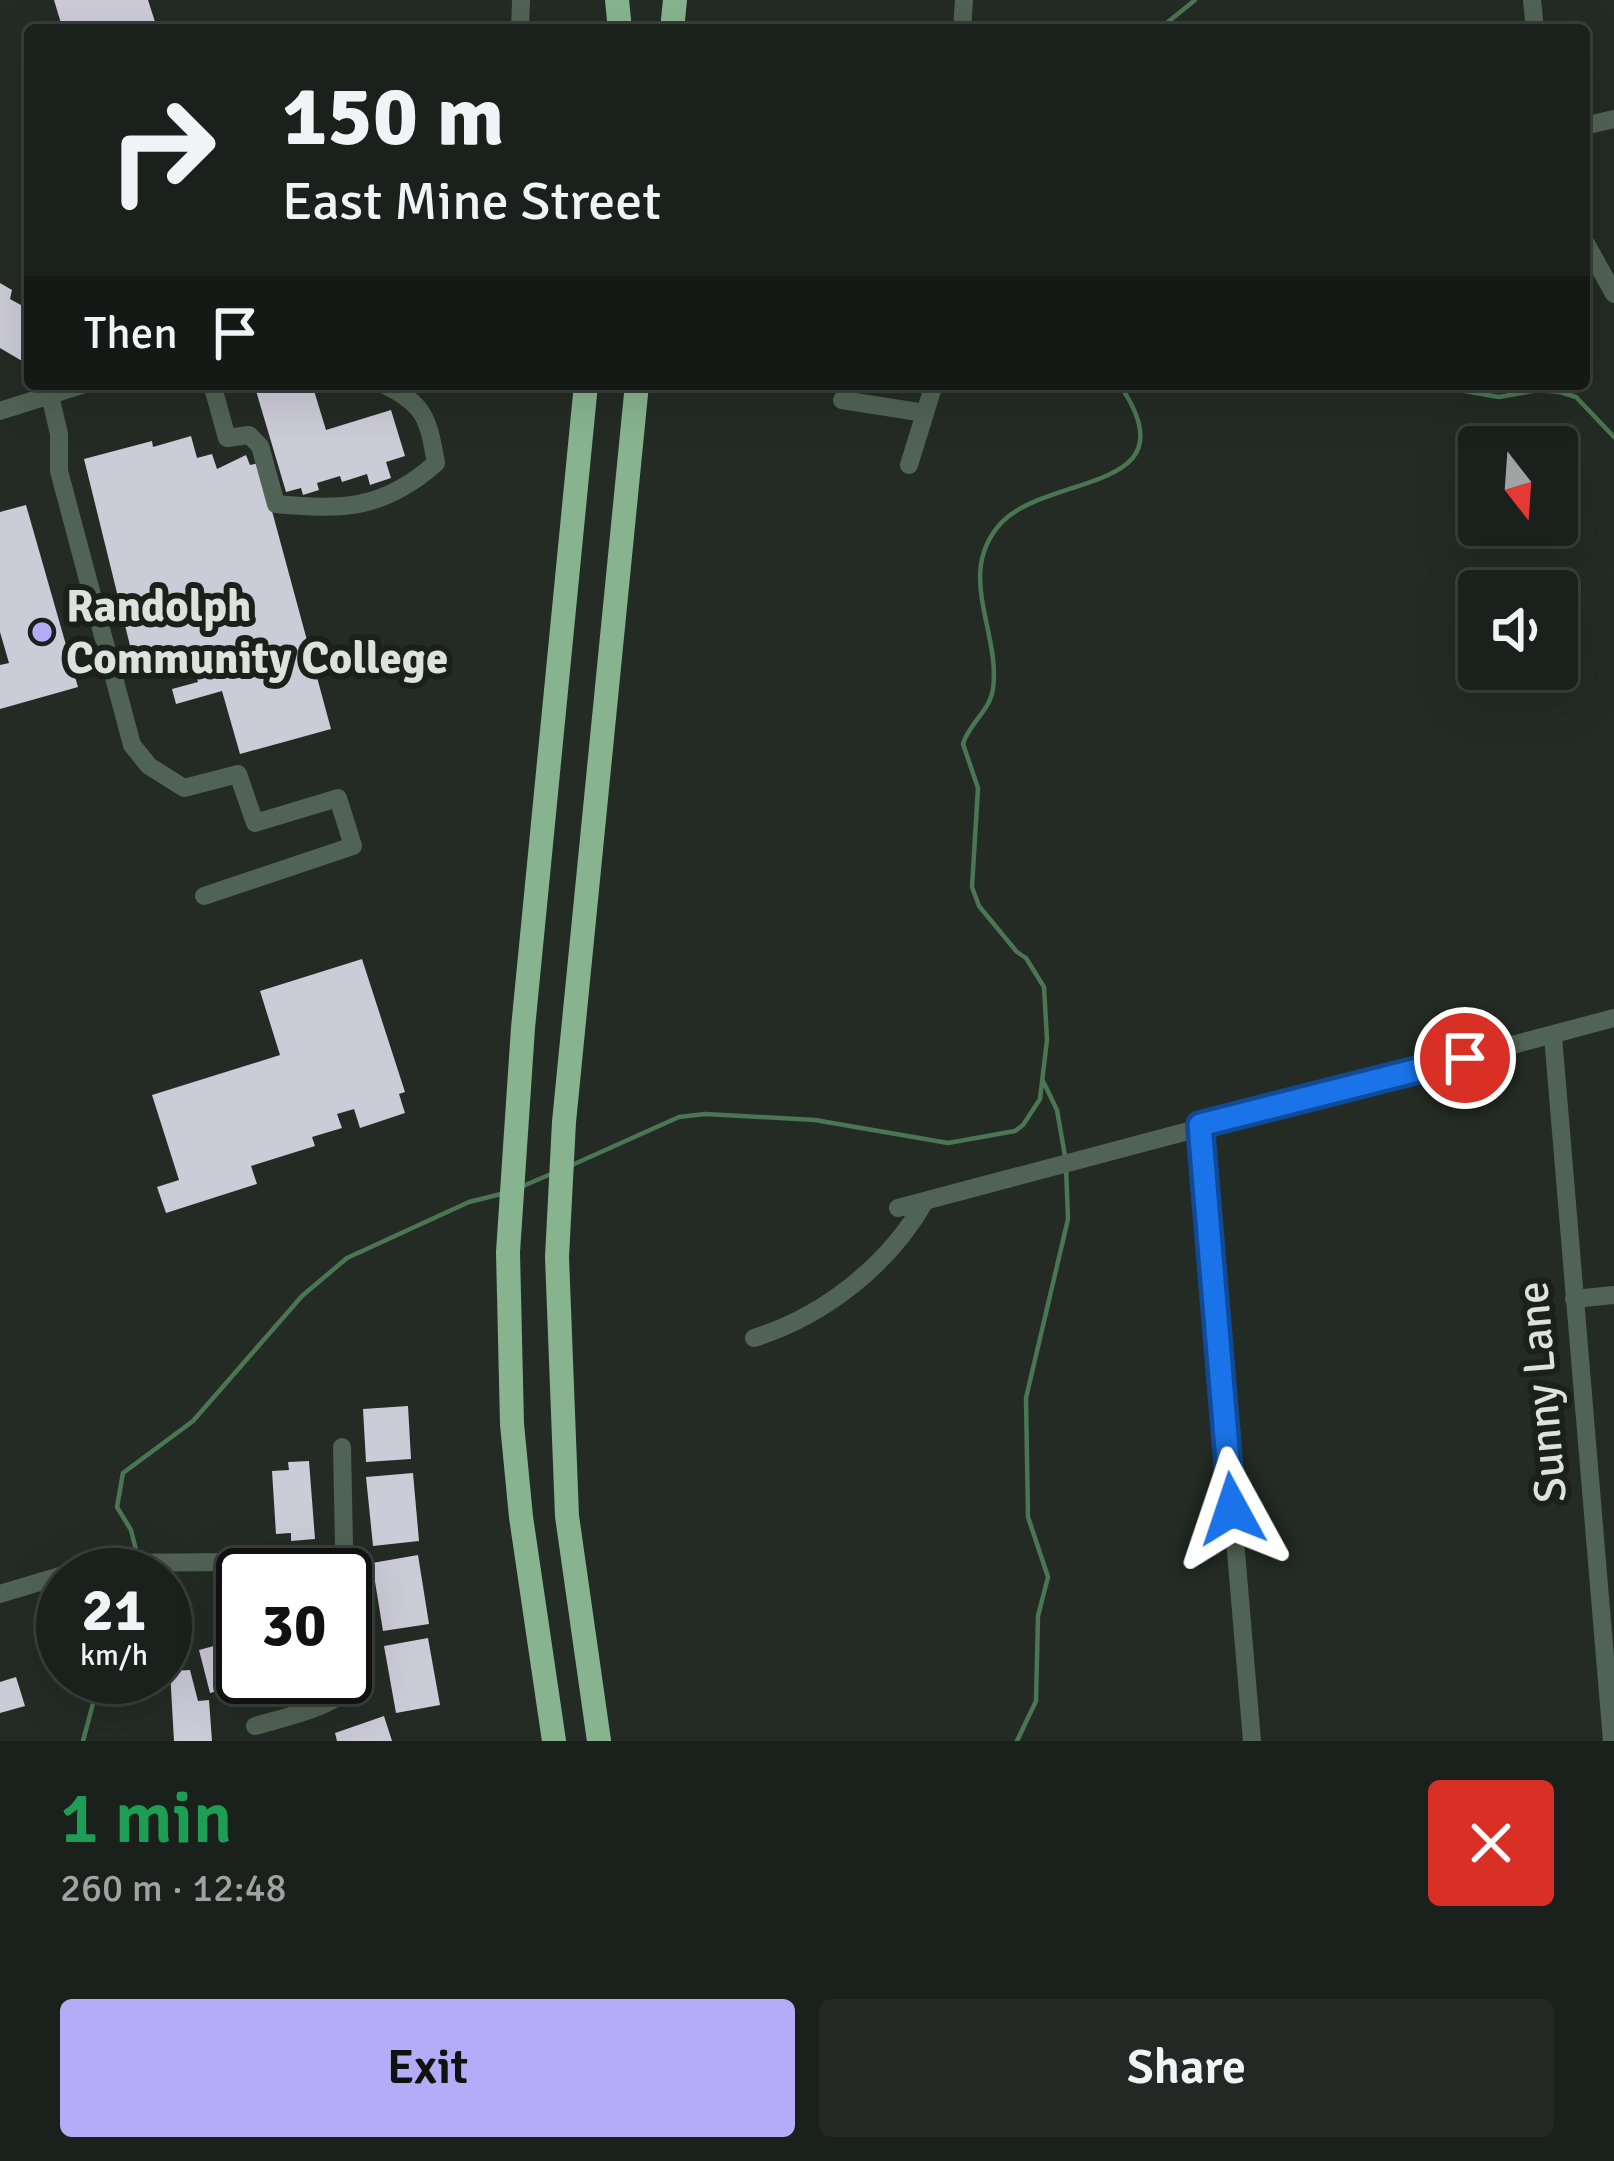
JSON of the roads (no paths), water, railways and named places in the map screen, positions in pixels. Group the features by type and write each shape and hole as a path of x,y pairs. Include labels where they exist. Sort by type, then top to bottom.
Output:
{"highway":[{"path":"554,1741 520,1517 511,1402 508,1252 523,1028 585,390"},
{"path":"599,1741 567,1516 557,1257 564,1122 636,390"}],"street":[{"path":"1590,251 1614,294"},
{"path":"0,411 66,390"},
{"path":"214,390 227,438 249,435 260,446 276,504 308,509 353,508 396,492 436,463 430,428 415,398 397,390"},
{"path":"909,465 932,390"},
{"path":"50,395 59,434 59,471 132,745 149,766 184,788 238,774 255,823 338,798 353,846 204,896"},
{"path":"842,400 925,413"},
{"path":"898,1208 1614,1018"},
{"name":"Sunny Lane","path":"1553,1036 1612,1741"},
{"path":"1200,1125 1252,1741"},
{"path":"754,1338 806,1317 861,1278 907,1233 925,1201"},
{"path":"1574,1299 1614,1295"},
{"path":"342,1448 346,1548"},
{"path":"0,1594 36,1583"},
{"path":"255,1726 321,1704"}],"waterway":[{"path":"1167,24 1195,0"},
{"path":"572,1165 679,1117 705,1114 815,1120 948,1143 1015,1131 1023,1125 1040,1099 1047,1040 1044,987 1026,958 979,906 972,887 978,788 963,744 991,697 994,667 982,603 981,561 1002,522 1024,506 1107,476 1128,463 1140,445 1138,419 1122,390"},
{"path":"1459,390 1499,397 1538,390"},
{"path":"1538,390 1576,397 1614,437"},
{"path":"1043,1081 1057,1110 1065,1156"},
{"path":"1017,1741 1036,1701 1038,1616 1048,1577 1028,1517 1026,1398 1068,1219 1066,1167"},
{"path":"523,1186 551,1174"},
{"path":"136,1548 117,1507 123,1473 193,1421 302,1296 347,1258 469,1202 501,1194"},
{"path":"83,1741 93,1704"}],"place":[{"name":"Randolph Community College","path":"42,632"}]}
